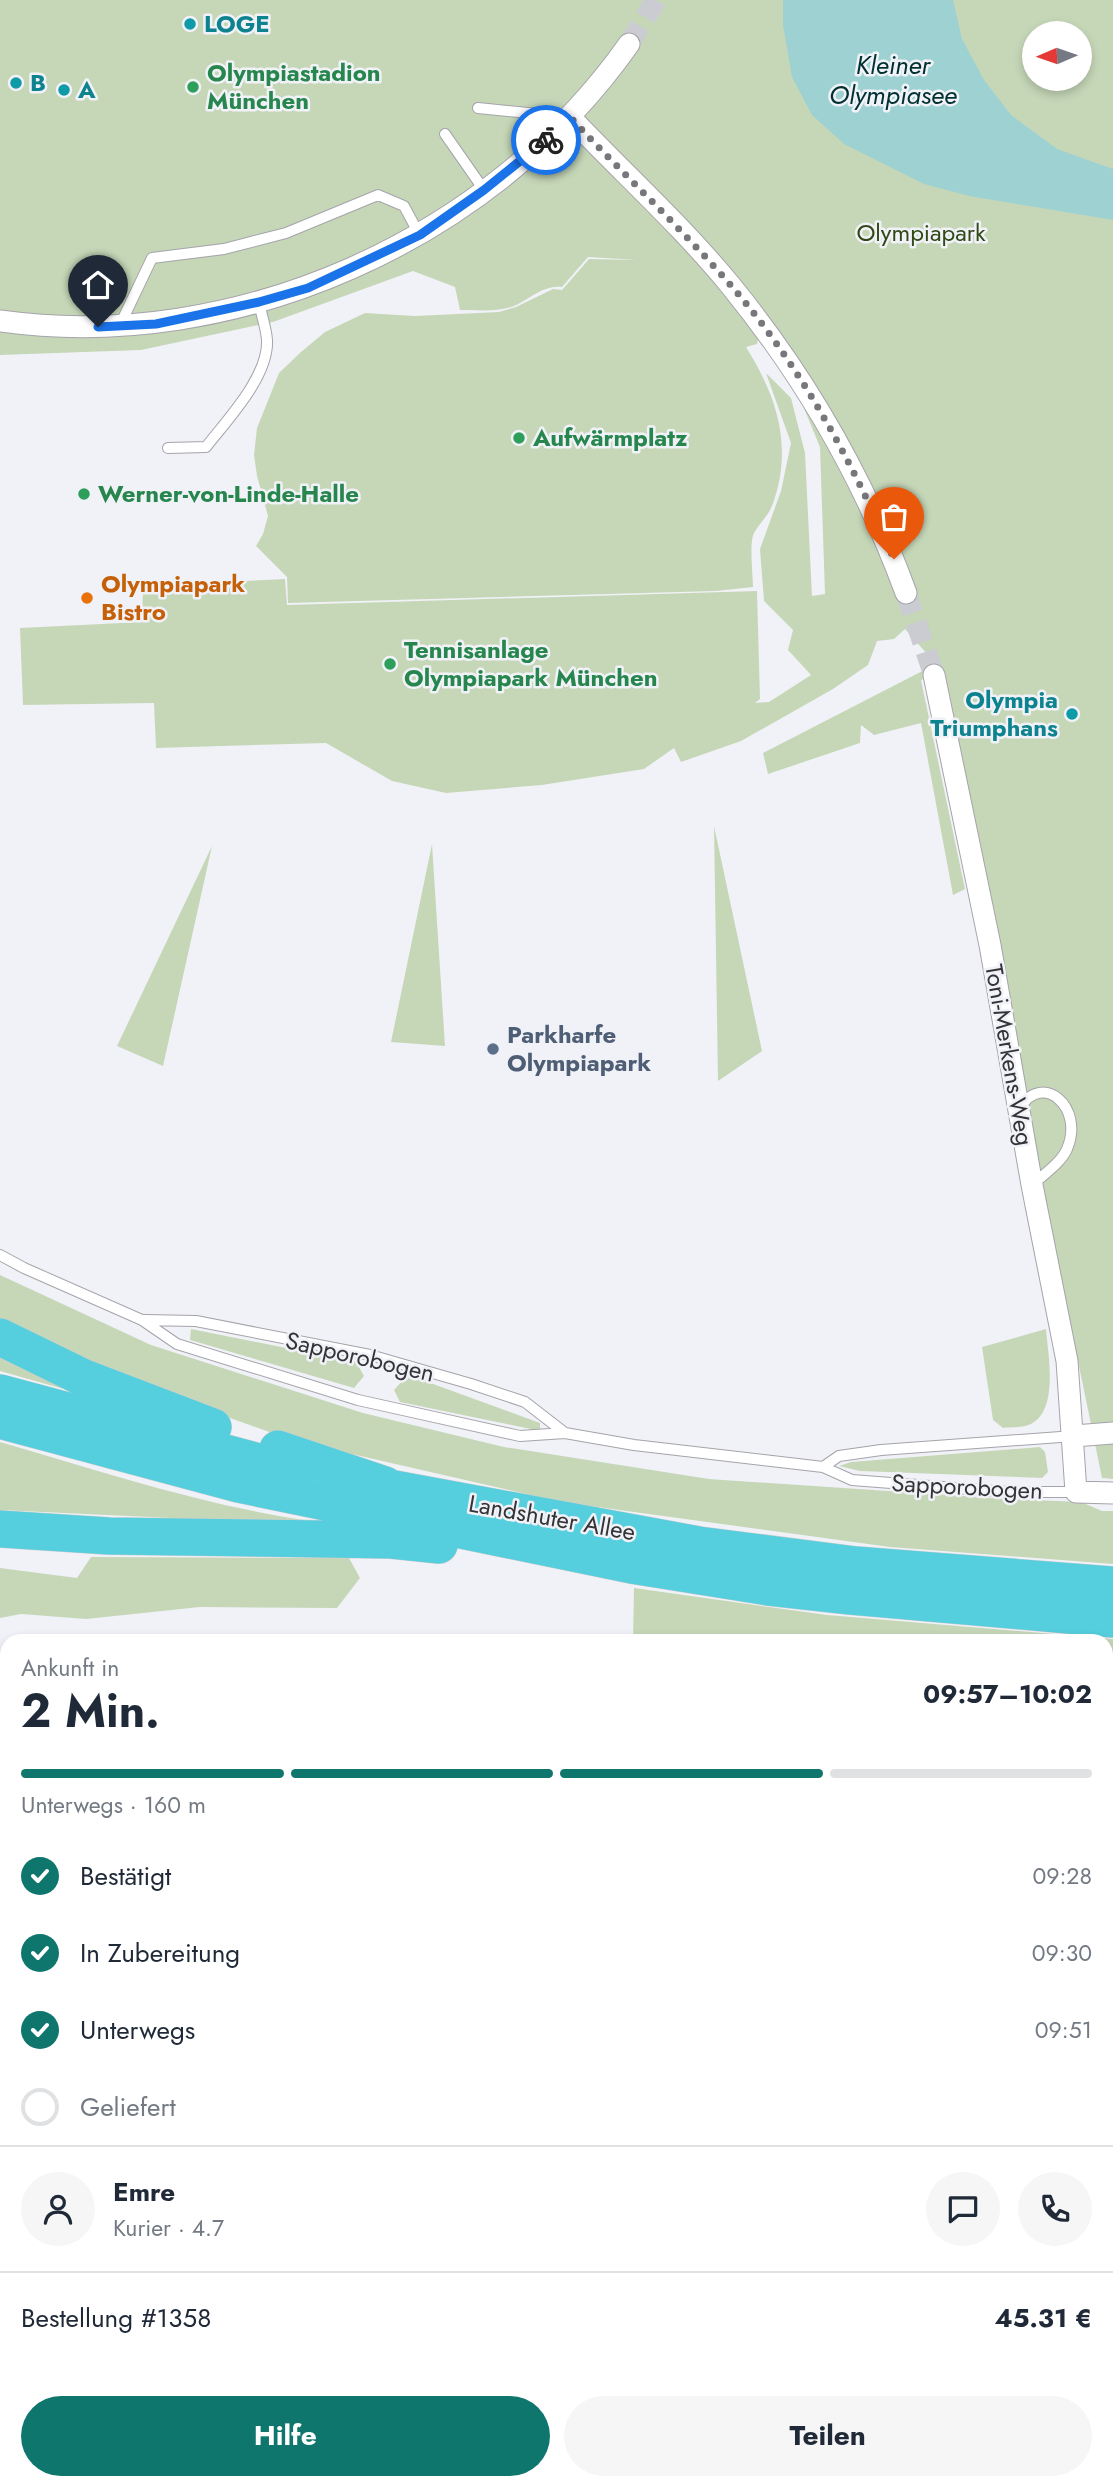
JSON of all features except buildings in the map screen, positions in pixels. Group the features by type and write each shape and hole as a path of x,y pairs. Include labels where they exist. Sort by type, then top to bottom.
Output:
{"highway":[{"path":"0,1337 82,1377 161,1409 400,1490"},
{"name":"Landshuter Allee","path":"0,1393 255,1461 712,1546 856,1565 1113,1585"},
{"name":"Landshuter Allee","path":"0,1420 238,1484 631,1565 768,1587 1113,1619"},
{"name":"Landshuter Allee","path":"0,1529 109,1536 391,1540 631,1565"},
{"path":"0,1547 109,1536"}],"street":[{"path":"0,321 34,326 119,327 156,324 259,302 308,288 420,235 484,190 533,152 570,117 606,77 629,44"},
{"path":"570,117 729,284 775,342 849,461 874,513 906,593"},
{"name":"Toni-Merkens-Weg","path":"934,675 990,944 1032,1185 1068,1361 1076,1492"},
{"path":"1074,1436 1113,1433"},
{"name":"Sapporobogen","path":"1076,1492 1113,1493"}],"lane":[{"path":"478,108 570,117"},
{"path":"445,134 484,190"},
{"path":"119,327 152,258 224,249 286,233 378,195 404,206 420,235"},
{"path":"168,448 206,447 255,380 264,360 267,341 259,302"},
{"path":"1019,1110 1028,1098 1047,1094 1059,1098 1069,1110 1071,1130 1066,1152 1032,1185"},
{"name":"Sapporobogen","path":"0,1255 142,1320 177,1344 358,1400 520,1436 565,1433 658,1448 823,1467 852,1480 1008,1492 1076,1492"},
{"name":"Sapporobogen","path":"142,1320 197,1321 370,1355 525,1402 565,1433"},
{"name":"Sapporobogen","path":"823,1467 839,1456 881,1450 1074,1436"}],"green space":[{"name":"Olympiapark","path":"0,0 1113,0 1113,1479 1102,1478 1048,1215 944,671 921,680 965,889 953,895 921,723 874,735 861,725 860,743 768,774 763,753 936,664 905,629 894,639 877,641 868,665 833,689 741,741 681,762 674,748 644,769 542,785 446,793 392,781 326,743 156,748 154,703 23,705 20,628 142,622 143,586 285,579 287,605 757,591 760,699 755,703 769,702 811,675 788,650 793,630 764,601 760,549 781,491 791,443 766,373 791,398 805,453 812,596 825,594 820,447 801,401 759,335 757,344 746,347 774,404 782,443 782,463 772,506 754,533 751,551 753,587 716,591 288,603 287,577 256,546 268,516 254,455 257,428 279,373 325,332 365,313 415,316 499,312 516,307 553,289 562,290 589,259 637,260 588,257 562,287 548,288 511,307 499,310 460,310 455,287 413,271 273,322 141,350 0,355"},
{"path":"714,826 762,1051 718,1081"},
{"path":"432,844 445,1046 391,1042"},
{"path":"212,846 163,1066 117,1046"},
{"path":"0,1275 151,1345 363,1413 504,1447 709,1479 1081,1502 1102,1511 1113,1511 1113,1564 890,1547 561,1502 295,1441 131,1383 0,1320"},
{"path":"191,1329 356,1362 364,1376 354,1388 190,1340"},
{"path":"1046,1329 1050,1381 1045,1407 1040,1417 1031,1424 1003,1428 993,1420 982,1347"},
{"path":"0,1349 92,1397 0,1371"},
{"path":"414,1377 540,1423 540,1431 400,1402 394,1390 404,1379"},
{"path":"0,1442 136,1482 227,1505 273,1515 366,1527 0,1510"},
{"path":"1040,1447 1045,1452 1048,1472 1042,1478 860,1471 839,1466 851,1462"},
{"path":"91,1557 349,1558 360,1578 337,1608 200,1607 86,1619 21,1614 0,1618 0,1568 77,1578"},
{"path":"634,1588 827,1615 1053,1634 633,1634"}],"water":[{"name":"Kleiner Olympiasee","path":"783,0 953,0 962,39 984,80 1011,115 1057,149 1113,169 1113,220 969,196 924,184 844,144 812,115 792,77 783,25"}],"tunnel":[{"path":"629,44 656,0"},
{"path":"906,593 934,675"}],"way so far":[{"path":"546,140 570,117 729,284 775,342 815,404 849,461 894,559"}],"place":[{"name":"LOGE","path":"190,24"},
{"name":"B","path":"16,83"},
{"name":"Olympiastadion München","path":"193,87"},
{"name":"A","path":"64,90"},
{"name":"Aufwärmplatz","path":"519,438"},
{"name":"Werner-von-Linde-Halle","path":"84,494"},
{"name":"Olympiapark Bistro","path":"87,598"},
{"name":"Tennisanlage Olympiapark München","path":"390,664"},
{"name":"Olympia Triumphans","path":"1072,714"},
{"name":"Parkharfe Olympiapark","path":"493,1049"}],"route":[{"path":"98,327 156,324 259,302 308,288 420,235 484,190 546,140"}]}
